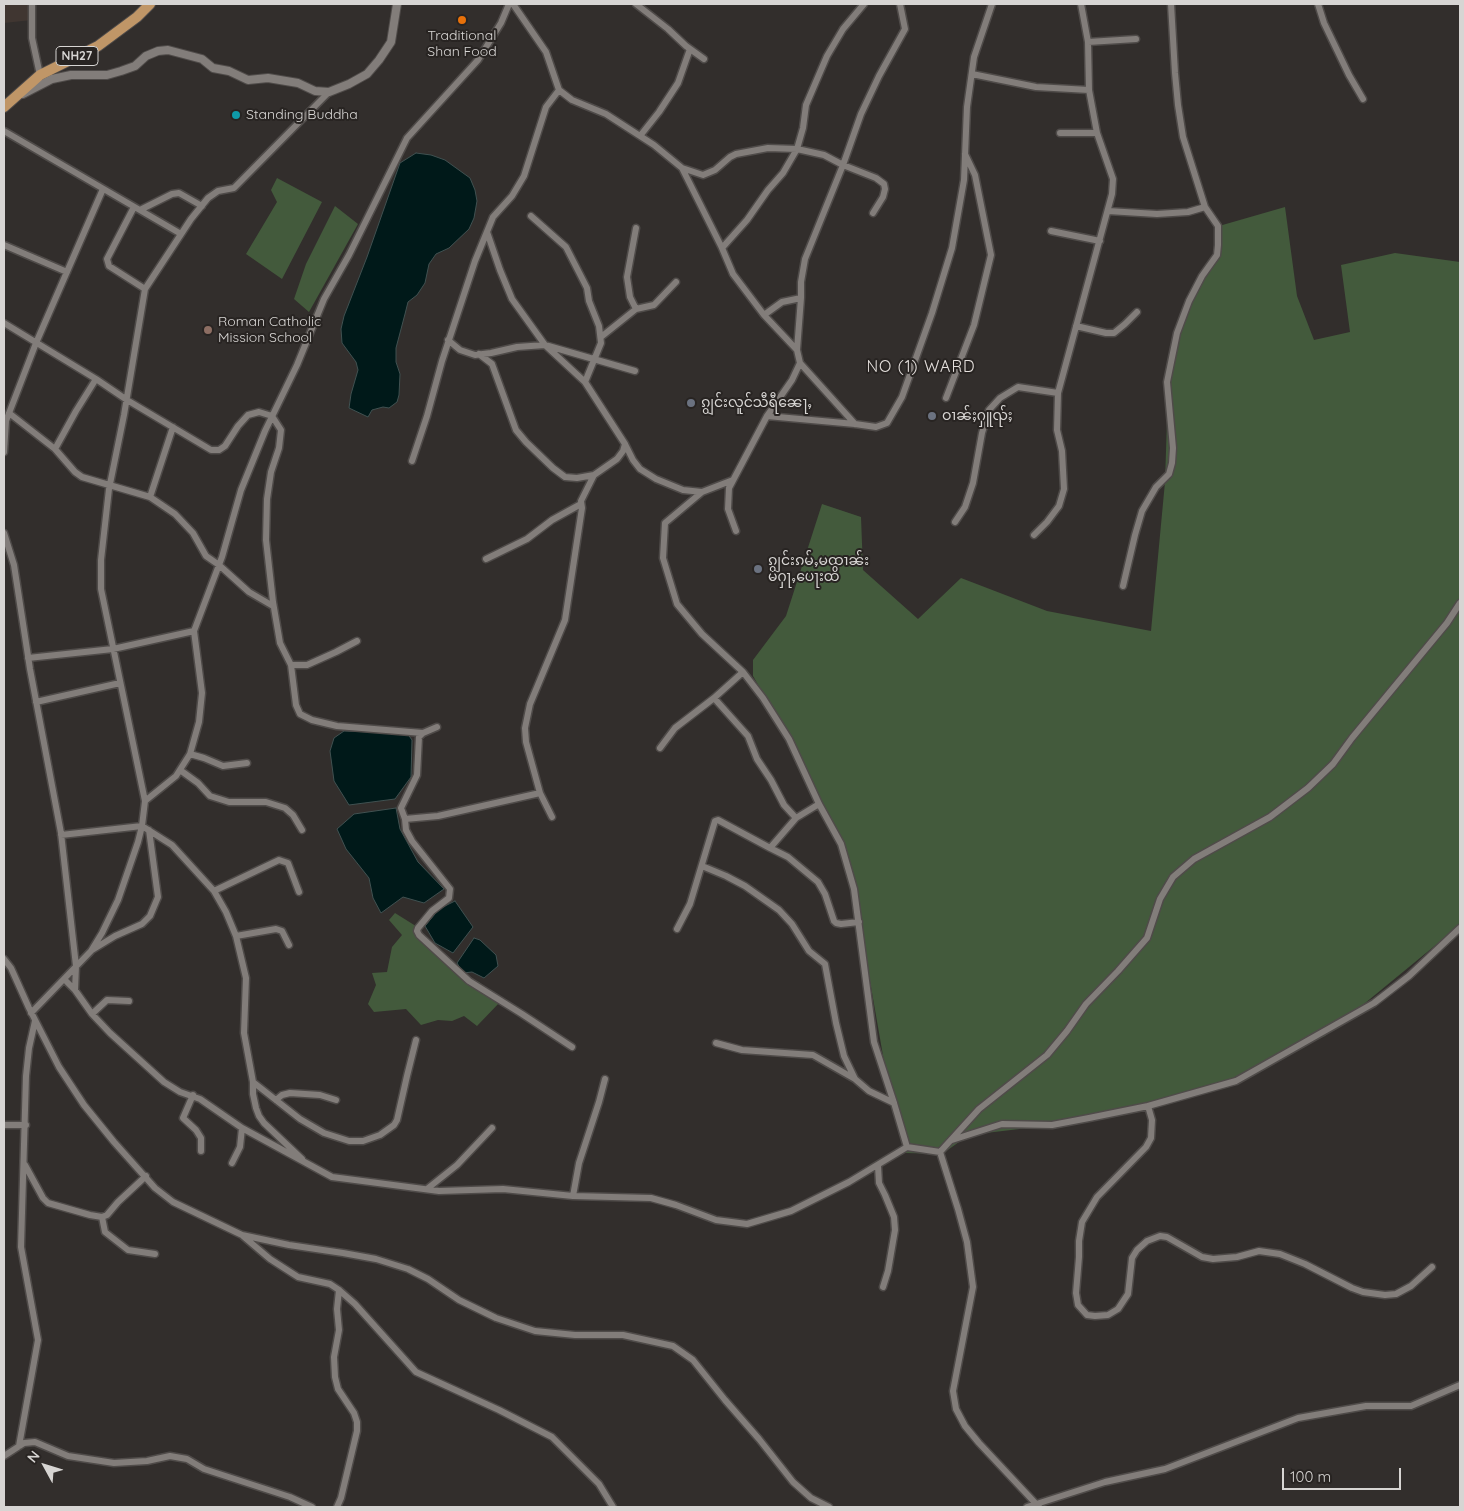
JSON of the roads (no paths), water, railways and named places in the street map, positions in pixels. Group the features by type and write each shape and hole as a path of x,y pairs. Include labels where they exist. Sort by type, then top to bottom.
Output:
{"highway":[{"name":"NH27","path":"4,107 40,75 98,46 137,17 150,4"}],"street":[{"path":"32,4 32,38 40,75"},
{"path":"31,1013 91,951 102,933 118,900 142,826 145,801 101,589 101,560 110,485 146,289 181,234 208,198 218,191 234,188 329,92 350,84 367,74 391,42 397,4"},
{"path":"145,801 176,776 190,754 199,722 202,693 194,631 220,565 241,490 272,416 297,365 324,299 349,255 407,138 478,60 501,23 508,4"},
{"path":"514,4 546,52 559,90 572,100 606,114 654,145 682,168 703,175 715,170 736,154 768,148 797,149 824,155 843,166 876,178 884,184 883,197 873,213"},
{"path":"636,4 704,59"},
{"path":"722,248 747,220 768,190 783,173 797,149 803,128 806,105 828,56 844,29 864,4"},
{"path":"855,424 800,363 796,350 801,282 805,259 843,166 861,114 905,29 900,4"},
{"path":"767,416 876,427 887,423 902,397 932,313 952,248 964,180 966,107 974,57 992,4"},
{"path":"1034,535 1059,506 1064,489 1062,452 1057,430 1058,393 1112,194 1113,179 1097,133 1089,90 1088,42 1081,4"},
{"path":"1123,586 1142,511 1156,488 1169,474 1172,463 1173,448 1166,382 1177,333 1189,301 1202,276 1217,256 1218,226 1205,207 1183,137 1178,104 1171,4"},
{"path":"1318,4 1324,23 1363,99"},
{"path":"1088,42 1136,39"},
{"path":"640,136 660,112 678,83 690,49"},
{"path":"14,98 52,79 71,75 107,75 121,72 135,66 146,56 158,50 168,50 202,59 213,68 229,71 248,80 268,78 298,83 315,91 329,92"},
{"path":"972,74 1036,87 1089,90"},
{"path":"412,462 448,340 475,261 493,217 512,196 524,176 546,107 559,90"},
{"path":"4,131 181,234"},
{"path":"1060,133 1097,133"},
{"path":"946,398 974,325 991,255 975,175 965,153"},
{"path":"682,168 733,274 764,315 796,350"},
{"path":"4,452 6,421 36,343 103,189"},
{"path":"146,289 109,266 107,258 137,209 172,194 179,194 202,206"},
{"path":"1108,212 1157,214 1188,212 1205,207"},
{"path":"531,216 566,247 587,288 589,300 599,326 602,343 585,382"},
{"path":"636,228 627,277 630,297 636,309"},
{"path":"487,232 512,299 546,345 585,382 640,469 656,479 683,490 702,492"},
{"path":"1051,232 1100,241"},
{"path":"4,245 67,272"},
{"path":"601,337 636,309 654,305 676,282"},
{"path":"764,315 782,302 800,298"},
{"path":"1076,326 1114,333 1137,312"},
{"path":"4,323 96,379 126,400 211,450 219,450 226,446 238,426 248,415 259,412 272,416 281,430 280,448 271,472 267,499 266,540 273,606 280,643 290,665 296,705 300,714 312,720 336,726 423,733 437,727"},
{"path":"448,340 460,350 475,354 517,347 546,345 635,371"},
{"path":"479,354 492,364 516,430 553,468 565,477 577,478 594,475 618,459 625,444"},
{"path":"736,531 728,509 729,488 767,416 792,380 800,363"},
{"path":"55,449 96,379"},
{"path":"955,522 965,507 973,483 982,433 989,410 1000,398 1018,387 1058,393"},
{"path":"10,413 55,449 74,472 82,477 150,497 175,514 193,533 206,556 220,565 249,592 273,606"},
{"path":"150,497 174,427"},
{"path":"552,817 540,793 526,742 525,728 530,704 565,620 581,501 594,475"},
{"path":"733,480 702,492 665,522 663,558 677,604 702,634 743,672 763,698 789,739 819,804 841,844 854,889 874,1042 907,1147"},
{"path":"486,559 527,539 552,520 582,504"},
{"path":"4,532 14,565 28,658 61,836 76,966 75,990"},
{"path":"940,1152 979,1109 1047,1055 1086,1004 1147,938 1160,900 1173,877 1194,859 1270,817 1308,788 1333,764 1447,622 1460,603"},
{"path":"28,658 113,648 194,631"},
{"path":"290,665 306,665 336,652 357,640"},
{"path":"660,748 675,728 714,698 743,672"},
{"path":"36,702 120,683"},
{"path":"714,698 748,736 757,759 784,805 796,818"},
{"path":"423,733 420,737 416,775 401,808 406,830 412,841 450,889 449,898 432,911 418,928 418,935 469,981 572,1047"},
{"path":"190,754 223,766 247,762"},
{"path":"180,770 198,783 210,796 229,802 266,802 285,808 293,815 302,830"},
{"path":"405,819 438,816 540,793"},
{"path":"770,848 796,818 819,804"},
{"path":"677,929 690,904 713,824 718,820 788,857 818,882 825,894 836,923 859,922"},
{"path":"61,836 142,826 172,845 214,891 226,912 236,936 246,978 244,1033 253,1082 253,1094 259,1116 264,1124 306,1163"},
{"path":"91,951 116,936 142,924 150,916 158,897 149,830"},
{"path":"214,891 279,860 288,863 300,892"},
{"path":"702,866 745,886 779,910 792,924 809,951 825,964 844,1056 855,1080"},
{"path":"950,1140 1002,1124 1052,1126 1148,1106 1236,1081 1374,1003 1409,976 1460,928"},
{"path":"236,936 276,929 282,931 289,944"},
{"path":"4,959 11,968 31,1013 59,1067 84,1105 155,1188 173,1202 242,1235 289,1245 343,1252 376,1259 408,1269 496,1318 535,1331 575,1335 622,1335 673,1346 693,1360 760,1439 793,1482 811,1498 829,1507"},
{"path":"64,979 110,1033 164,1082 180,1092 193,1095 242,1128 332,1177 439,1191 503,1190 573,1196 652,1198 716,1220 747,1224 791,1211 878,1166 907,1147 940,1152"},
{"path":"92,1014 107,1000 129,1001"},
{"path":"19,1446 38,1340 21,1247 28,1048 36,1021"},
{"path":"253,1082 300,1119 324,1133 349,1142 363,1141 380,1135 394,1125 397,1120 416,1040"},
{"path":"716,1043 742,1050 813,1055 855,1080 869,1091 894,1103"},
{"path":"573,1196 579,1163 605,1079"},
{"path":"276,1100 282,1095 290,1093 320,1095 336,1100"},
{"path":"193,1095 183,1118 196,1130 201,1138 201,1150"},
{"path":"1148,1106 1152,1120 1151,1138 1146,1147 1097,1197 1082,1222 1076,1293 1078,1305 1087,1315 1108,1315 1118,1310 1128,1294 1132,1258 1137,1250 1147,1241 1160,1236 1167,1237 1202,1257 1212,1260 1237,1257 1259,1251 1280,1254 1305,1264 1352,1288 1363,1292 1385,1295 1396,1294 1411,1286 1432,1267"},
{"path":"4,1125 26,1125"},
{"path":"232,1163 240,1147 242,1128"},
{"path":"427,1189 457,1165 492,1128"},
{"path":"940,1152 956,1200 967,1242 973,1287 954,1391 956,1409 970,1432 1038,1506"},
{"path":"24,1162 43,1198 48,1202 102,1217 107,1215 146,1176"},
{"path":"878,1166 879,1183 894,1217 895,1230 883,1288"},
{"path":"102,1217 105,1232 128,1250 155,1254"},
{"path":"242,1235 270,1259 298,1276 330,1284 339,1290 355,1304 416,1372 499,1410 552,1437 599,1484 614,1507"},
{"path":"336,1507 341,1498 357,1431 354,1413 338,1389 335,1377 334,1356 339,1330 337,1309 339,1290"},
{"path":"1027,1507 1038,1506 1105,1482 1165,1469 1298,1418 1366,1406 1411,1406 1460,1385"},
{"path":"4,1456 24,1443 35,1442 68,1456 114,1463 170,1456 187,1459 204,1469 290,1497 312,1507"}],"water":[{"path":"416,153 431,155 445,160 470,178 477,201 474,218 469,229 449,248 436,254 429,264 425,283 417,295 408,302 396,348 396,362 400,374 397,402 389,408 383,407 372,410 368,417 349,408 358,370 356,362 342,343 341,329 344,316 400,163"},
{"path":"344,731 407,733 412,740 411,777 395,799 349,805 334,781 330,751 334,738"},
{"path":"396,808 400,829 418,862 444,889 424,903 403,897 381,913 373,898 369,878 346,849 337,829 354,814"},
{"path":"455,901 473,927 453,953 435,943 425,926 439,909"},
{"path":"474,938 480,940 496,955 498,966 484,978 472,972 463,973 457,963"}],"place":[{"name":"Traditional Shan Food","path":"462,20"},
{"name":"Standing Buddha","path":"236,115"},
{"name":"Roman Catholic Mission School","path":"208,330"},
{"name":"ၵျွင်းလူင်သီရီၼေႃႇ","path":"691,403"},
{"name":"ဝၢၼ်ႈႁူၺ်ႈ","path":"932,416"},
{"name":"ၵျွင်းၵမ်ႇမထၢၼ်း မႁႃႇပေႃးထိ","path":"758,569"}],"district":[{"name":"NO (1) WARD","path":"921,367"}]}
